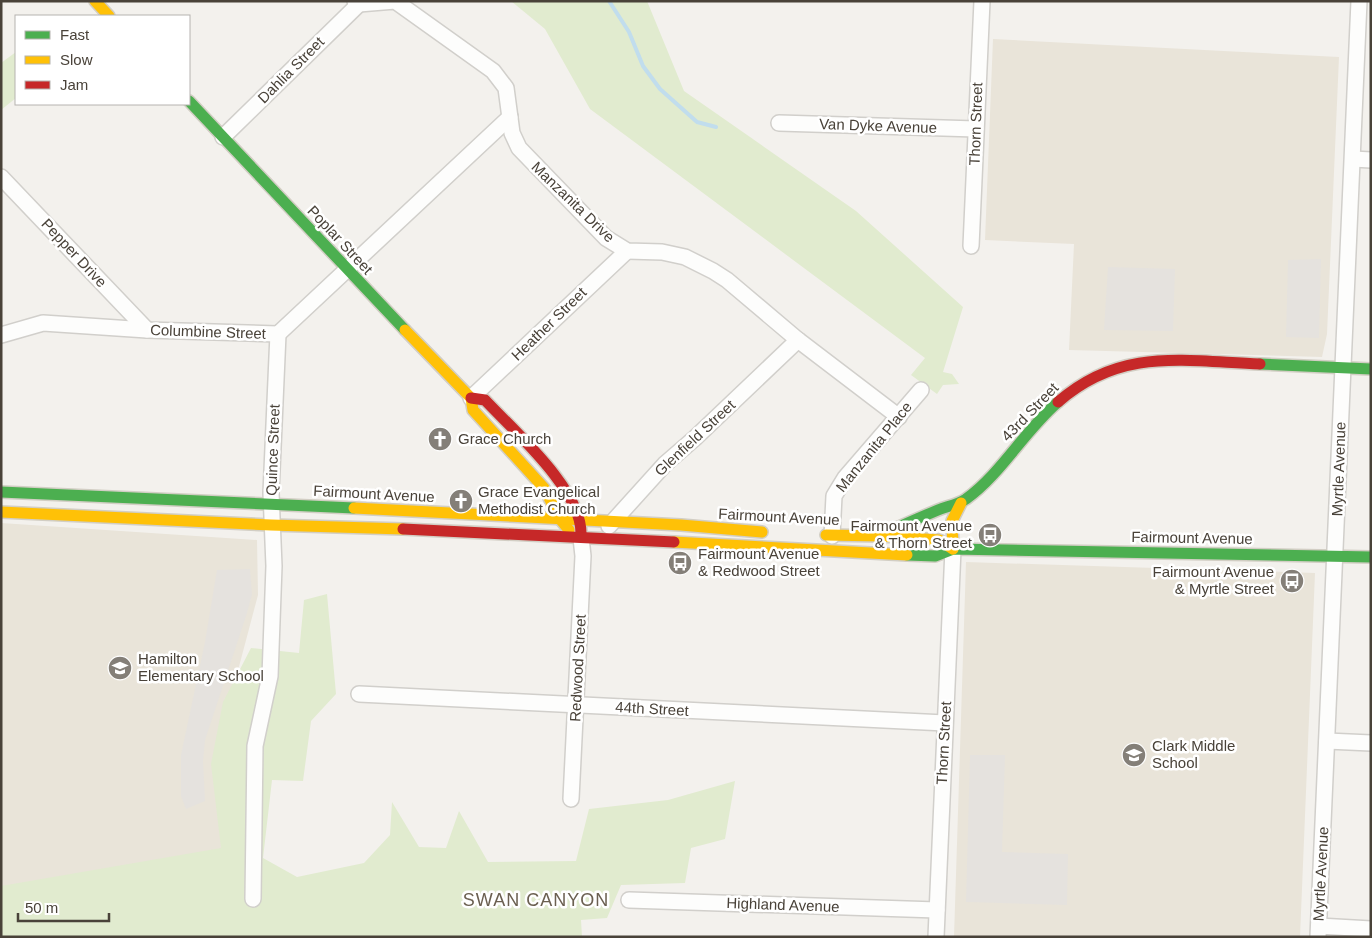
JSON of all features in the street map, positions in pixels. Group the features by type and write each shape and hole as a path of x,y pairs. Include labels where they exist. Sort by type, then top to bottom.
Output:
{"main road":[{"path":"95,1 108,15"},
{"name":"Poplar Street","path":"190,102 471,398 473,410 544,488 560,519 569,530 588,539"},
{"name":"43rd Street","path":"881,536 917,518 961,503 990,477 1045,413 1066,394 1103,371 1136,362 1155,360 1371,369"},
{"name":"Poplar Street","path":"471,398 485,400 553,473 566,490 588,539"},
{"name":"Fairmount Avenue","path":"1,492 681,525 776,533"},
{"path":"952,549 952,521 961,503"},
{"name":"Fairmount Avenue","path":"1,512 271,525 479,532 935,556 952,549 1371,557"},
{"name":"Fairmount Avenue","path":"814,535 881,536 939,540 952,549"}],"street":[{"name":"Manzanita Drive","path":"357,2 395,1 493,71 506,88 512,133 518,148 606,238 627,251 662,252 685,257 713,271 727,280 798,340 899,417"},
{"name":"Thorn Street","path":"971,246 982,1"},
{"name":"Myrtle Avenue","path":"1318,932 1359,1"},
{"name":"Dahlia Street","path":"223,137 357,2"},
{"name":"Columbine Street","path":"1,335 43,323 147,330 278,334 510,117"},
{"name":"Van Dyke Avenue","path":"779,123 976,130"},
{"path":"1353,159 1371,160"},
{"name":"Pepper Drive","path":"1,176 147,330"},
{"name":"Heather Street","path":"471,398 627,251"},
{"name":"Quince Street","path":"253,899 255,746 270,676 274,566 271,504 278,334"},
{"name":"Glenfield Street","path":"588,539 612,523 665,464 798,340"},
{"name":"Manzanita Place","path":"832,536 834,496 845,478 921,390"},
{"name":"Redwood Street","path":"571,799 583,556 588,539"},
{"name":"Thorn Street","path":"936,937 952,549"},
{"name":"44th Street","path":"359,694 945,724"},
{"path":"1327,741 1371,743"},
{"name":"Highland Avenue","path":"629,900 937,910"},
{"path":"1318,932 1371,929"}],"shaded area":[{"path":"993,39 1339,57 1327,334 1322,357 1069,350 1074,244 985,240"},
{"path":"1321,259 1319,338 1286,337 1288,260"},
{"path":"1108,267 1175,269 1173,331 1104,330"},
{"name":"Hamilton Elementary School","path":"1,523 257,540 258,595 219,742 231,857 1,889"},
{"name":"Clark Middle School","path":"966,562 1315,573 1300,937 954,937"},
{"path":"250,569 252,594 247,613 205,740 203,761 205,801 186,809 181,796 181,755 205,642 217,570"},
{"path":"970,755 1005,755 1002,852 1068,854 1067,905 966,902"}],"green space":[{"path":"511,1 647,1 684,91 856,211 963,307 943,372 952,374 959,384 943,385 937,394 911,375 925,358 590,109 545,29"},
{"path":"15,53 15,99 1,110 1,63"},
{"path":"327,594 336,694 311,721 303,781 272,780 263,858 297,877 364,863 390,835 392,802 419,847 446,848 459,811 488,862 576,861 589,809 668,800 735,781 725,839 691,848 685,883 621,885 607,918 581,920 582,937 1,937 1,886 221,848 211,764 223,702 251,648 299,653 304,600"}],"waterway":[{"path":"609,1 629,32 643,66 660,89 697,122 716,127"}],"traffic: fast":[{"path":"190,102 405,330"},
{"path":"1260,364 1371,369"},
{"path":"882,535 966,499 979,489 1002,465 1035,425 1058,402"},
{"path":"1,492 354,508"},
{"path":"907,555 935,556 953,549 1371,557"}],"traffic: slow":[{"path":"95,1 108,15"},
{"path":"405,330 471,398 473,410 544,488 560,519 569,530"},
{"path":"953,549 952,521 961,503"},
{"path":"354,508 681,525 762,532"},
{"path":"1,512 271,525 403,529"},
{"path":"826,535 939,540 953,549"},
{"path":"674,542 907,555"}],"traffic: jam":[{"path":"1058,402 1082,384 1105,372 1129,365 1179,360 1260,364"},
{"path":"471,398 485,400 528,444 559,480 578,517 581,534"},
{"path":"403,529 674,542"}],"place":[{"name":"Grace Church","path":"440,439"},
{"name":"Grace Evangelical Methodist Church","path":"461,501"},
{"name":"Fairmount Avenue & Thorn Street","path":"990,535"},
{"name":"Fairmount Avenue & Redwood Street","path":"680,563"},
{"name":"Fairmount Avenue & Myrtle Street","path":"1292,581"},
{"name":"Hamilton Elementary School","path":"120,668"},
{"name":"Clark Middle School","path":"1134,755"}],"district":[{"name":"SWAN CANYON","path":"536,900"}]}
